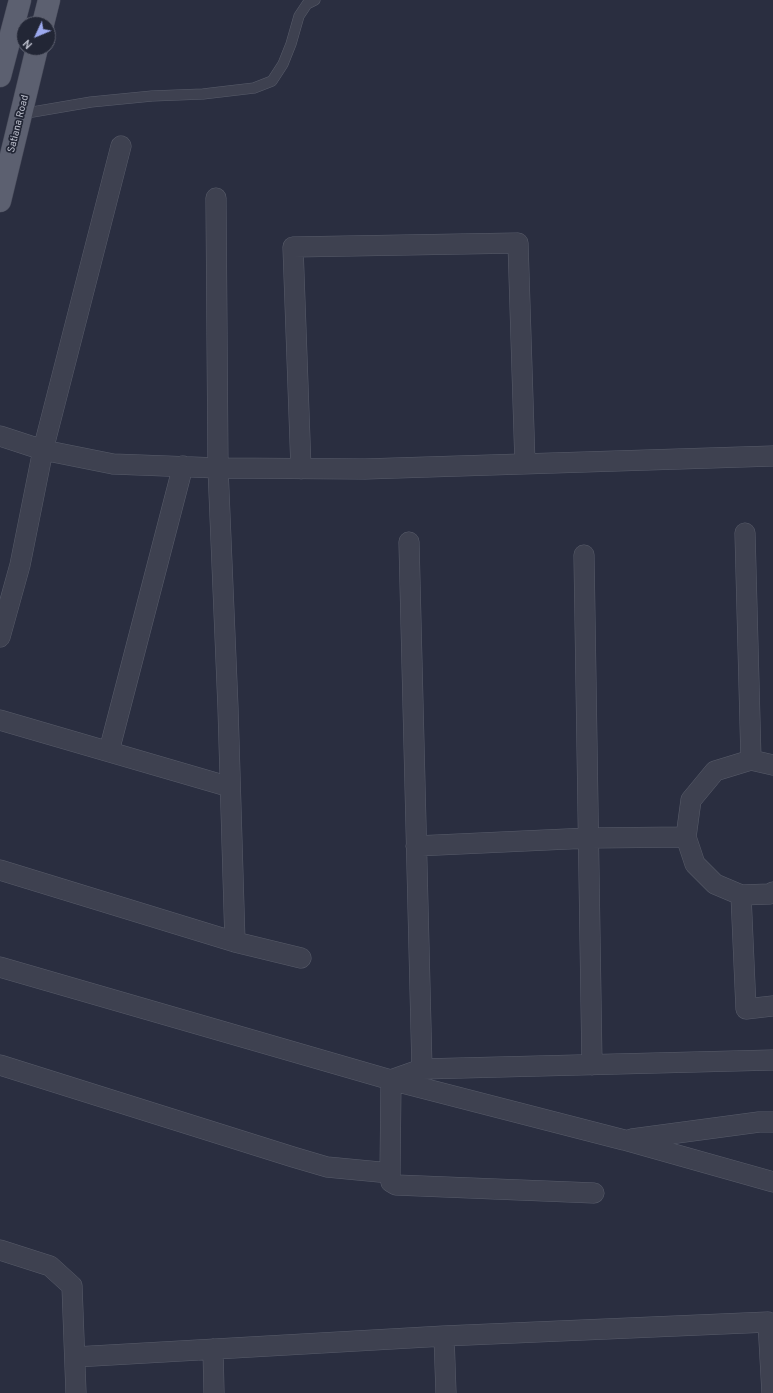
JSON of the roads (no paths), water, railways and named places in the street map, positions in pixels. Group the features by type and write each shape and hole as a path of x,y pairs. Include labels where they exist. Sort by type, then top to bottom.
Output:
{"main road":[{"path":"0,76 20,0"},
{"path":"45,16 49,0"},
{"name":"Satiana Road","path":"0,201 35,56"}],"street":[{"path":"0,637 20,565 43,450 121,146"},
{"path":"216,198 218,468 235,942"},
{"path":"301,469 293,247 518,244 525,464"},
{"path":"0,436 43,450 113,464 218,468 365,470 773,456"},
{"path":"109,751 183,466"},
{"path":"745,533 751,760"},
{"path":"409,542 422,1069"},
{"path":"584,555 592,1065"},
{"path":"0,720 230,787"},
{"path":"773,765 751,760 715,771 691,800 686,837 695,864 715,884 741,895 770,894 773,892"},
{"path":"416,846 588,838 686,837"},
{"path":"0,870 235,942 301,958"},
{"path":"741,895 746,1009 773,1006"},
{"path":"0,967 391,1080 624,1140 773,1182"},
{"path":"391,1080 422,1069 773,1060"},
{"path":"0,1065 293,1158 327,1167 390,1173"},
{"path":"391,1080 390,1173 391,1182 396,1186 594,1193"},
{"path":"624,1140 759,1122 773,1122"},
{"path":"0,1250 50,1266 72,1286 76,1393"},
{"path":"75,1358 444,1336 768,1322 772,1393"},
{"path":"444,1336 446,1393"},
{"path":"213,1349 214,1393"}],"lane":[{"path":"21,114 90,102 152,96 203,94 254,88 272,81 284,64 299,16 307,4 316,0"}]}
